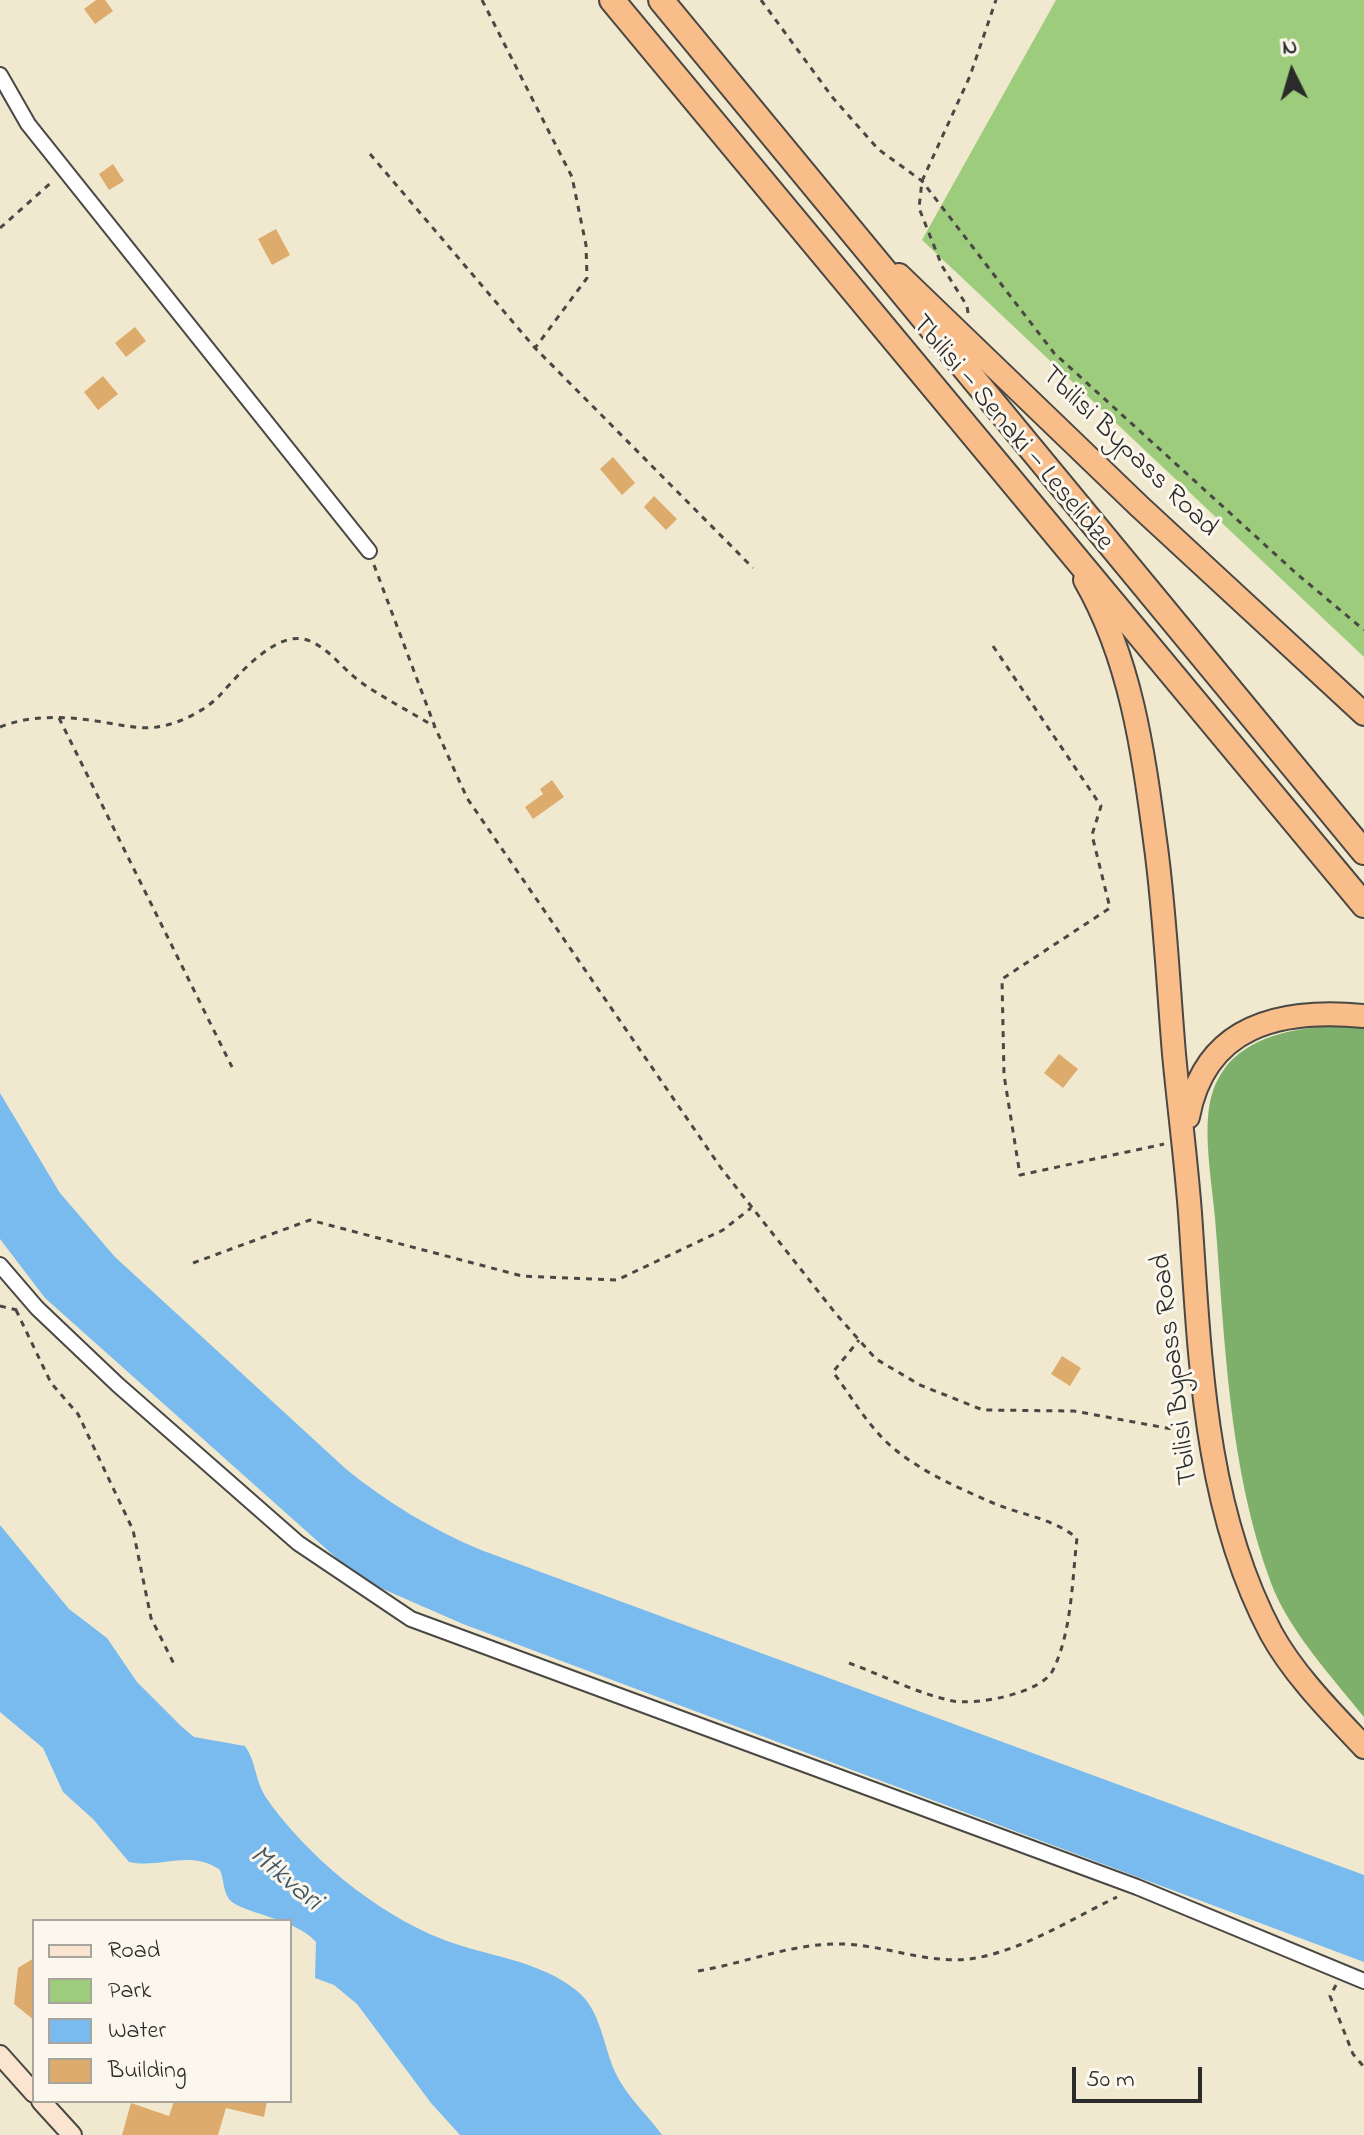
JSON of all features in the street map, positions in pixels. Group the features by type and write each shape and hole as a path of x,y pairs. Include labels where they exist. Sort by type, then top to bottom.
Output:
{"highway":[{"name":"Tbilisi — Senaki — Leselidze","path":"612,0 1364,905"},
{"name":"Tbilisi — Senaki — Leselidze","path":"661,0 1364,852"},
{"name":"Tbilisi Bypass Road","path":"854,232 1139,506 1364,714"},
{"name":"Tbilisi Bypass Road","path":"1069,552 1114,638 1133,707 1160,877 1211,1440 1241,1565 1272,1635 1327,1707 1364,1747"},
{"name":"Tbilisi Bypass Road","path":"1185,1138 1197,1081 1218,1049 1231,1037 1248,1029 1287,1019 1364,1016"}],"main road":[{"path":"0,2055 32,2091"},
{"path":"43,2103 72,2135"}],"street":[{"path":"0,75 28,124 369,551"},
{"path":"0,1265 37,1308 118,1385 298,1543 411,1619 1137,1887 1364,1981"}],"path":[{"path":"482,0 572,177 586,245 587,278 535,348"},
{"path":"761,0 833,98 878,149 922,181 1054,353 1297,574 1364,630"},
{"path":"970,344 967,306 942,266 919,208 922,181 970,76 996,0"},
{"path":"370,154 535,348 753,568"},
{"path":"0,228 65,170"},
{"path":"369,551 435,727 467,798 721,1168 876,1359 920,1385 983,1410 1074,1411 1184,1431 1211,1440"},
{"path":"0,727 39,716 139,728 184,720 221,695 258,656 289,639 306,639 335,655 359,681 435,727"},
{"path":"993,646 1101,806 1092,835 1110,908 1002,979 1004,1075 1020,1175 1185,1138"},
{"path":"59,718 232,1067"},
{"path":"193,1263 310,1220 522,1276 617,1280 723,1230 752,1207"},
{"path":"16,1310 51,1383 78,1414 133,1530 151,1618 175,1666"},
{"path":"849,1663 954,1701 1026,1693 1043,1683 1052,1672 1064,1636 1077,1538 1058,1523 996,1504 937,1476 877,1433 833,1372 859,1340"},
{"path":"698,1971 788,1949 843,1944 937,1959 976,1958 1030,1939 1137,1887"},
{"path":"1342,1973 1330,1996 1353,2054 1364,2067"}],"green space":[{"path":"1056,0 1364,0 1364,657 922,240"},
{"path":"1339,1025 1364,1025 1364,1717 1289,1619 1271,1583 1257,1539 1237,1448 1231,1402 1208,1136 1214,1088 1226,1067 1239,1054 1280,1034"}],"water":[{"path":"0,1093 60,1193 115,1257 346,1469 394,1504 481,1550 1364,1875 1364,1962 463,1624 376,1586 342,1563 45,1298 0,1239"},
{"name":"Mtkvari","path":"0,1525 69,1609 107,1638 137,1682 181,1726 194,1737 245,1746 265,1796 281,1818 344,1880 417,1928 459,1945 529,1965 562,1980 577,1991 596,2018 620,2081 662,2135 460,2135 431,2103 357,2004 334,1985 315,1978 316,1942 292,1926 292,1919 275,1919 235,1904 227,1896 220,1870 209,1864 186,1860 129,1862 93,1819 63,1792 43,1748 0,1712"}],"building":[{"path":"96,0 105,0 113,11 95,24 84,9"},
{"path":"113,164 124,181 109,190 99,174"},
{"path":"276,229 290,255 272,265 258,239"},
{"path":"135,327 146,341 126,357 115,343"},
{"path":"103,376 118,394 98,410 84,392"},
{"path":"613,457 635,483 622,495 600,469"},
{"path":"654,496 677,519 666,530 644,507"},
{"path":"552,780 564,797 533,819 525,807 543,794 540,789"},
{"path":"1059,1054 1078,1069 1063,1088 1044,1073"},
{"path":"1062,1356 1081,1368 1070,1386 1051,1374"},
{"path":"32,1959 32,2018 14,2004 18,1968"},
{"path":"131,2103 169,2116 173,2103 267,2103 264,2117 226,2108 218,2135 122,2135"}]}
